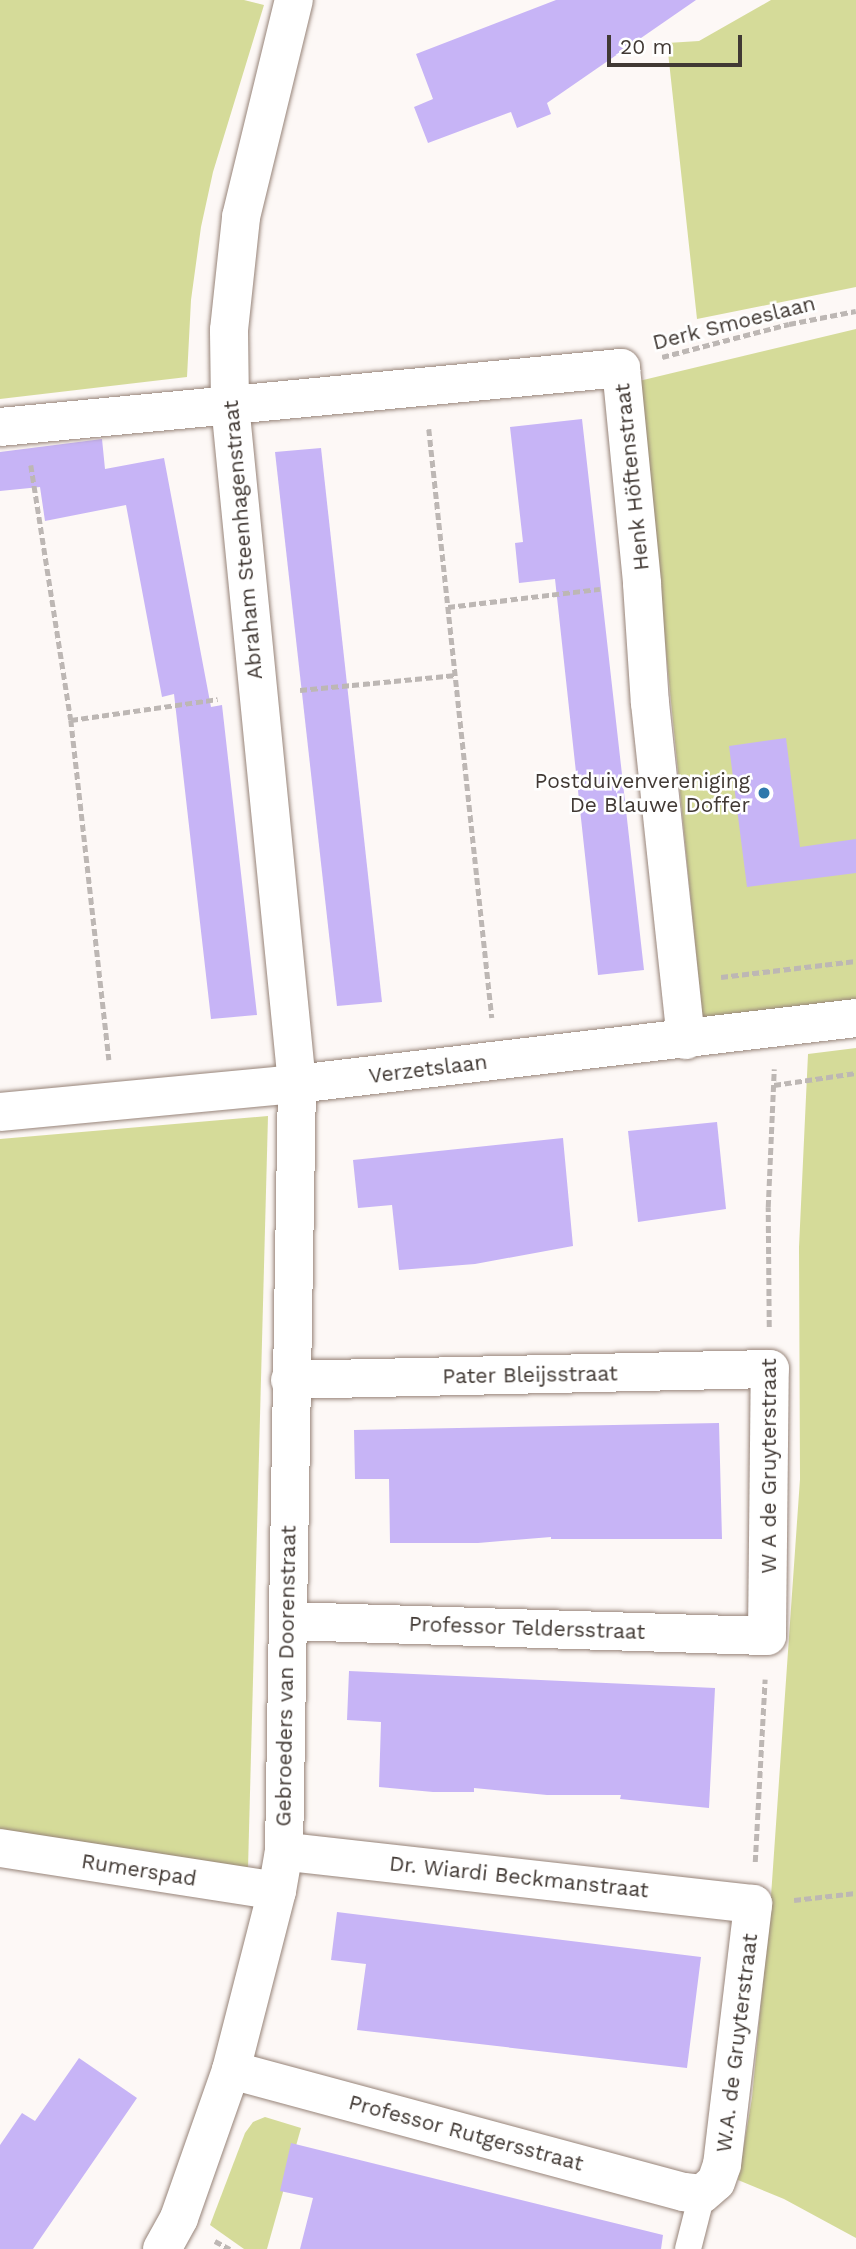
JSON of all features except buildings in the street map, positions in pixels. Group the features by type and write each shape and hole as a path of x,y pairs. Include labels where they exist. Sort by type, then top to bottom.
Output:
{"street":[{"name":"Abraham Steenhagenstraat","path":"295,0 241,217 229,330 230,404 297,1084"},
{"name":"Henk Höftenstraat","path":"12,426 621,368 642,584 650,702 686,1040"},
{"name":"Verzetslaan","path":"0,1112 297,1084 856,1018"},
{"name":"Gebroeders van Doorenstraat","path":"162,2249 179,2218 232,2070 277,1891 284,1851 297,1084"},
{"name":"Pater Bleijsstraat","path":"290,1380 770,1369"},
{"name":"W A de Gruyterstraat","path":"767,1636 770,1369"},
{"name":"Professor Teldersstraat","path":"288,1621 767,1636"},
{"name":"Rumerspad","path":"0,1848 277,1891"},
{"name":"Dr. Wiardi Beckmanstraat","path":"284,1851 753,1904"},
{"name":"W.A. de Gruyterstraat","path":"709,2188 722,2165 753,1904"},
{"name":"Professor Rutgersstraat","path":"232,2070 684,2192 709,2188"}],"lane":[{"path":"688,2249 709,2188"}],"path":[{"name":"Derk Smoeslaan","path":"621,368 789,324 856,311"},
{"path":"424,386 497,1061"},
{"path":"12,426 71,720 113,1101"},
{"path":"448,607 642,584"},
{"path":"71,720 258,694 456,675"},
{"path":"680,982 856,961"},
{"name":"W A de Gruyterstraat","path":"770,1369 768,1207 775,1029"},
{"path":"774,1085 856,1073"},
{"path":"767,1636 753,1904 856,1894"}],"green space":[{"path":"0,0 244,0 264,5 213,172 201,227 191,300 187,377 0,399"},
{"path":"771,0 856,0 856,287 697,319 667,43 699,41"},
{"path":"856,329 856,1000 703,1022 639,381"},
{"path":"856,1048 856,2238 784,2199 738,2180 752,2098 771,1896 800,1479 799,1247 808,1054"},
{"path":"268,1116 248,1868 0,1831 0,1139"},
{"path":"265,2117 301,2128 267,2249 244,2249 210,2225 245,2133 253,2122"}],"place":[{"name":"Postduivenvereniging De Blauwe Doffer","path":"764,793"}]}
